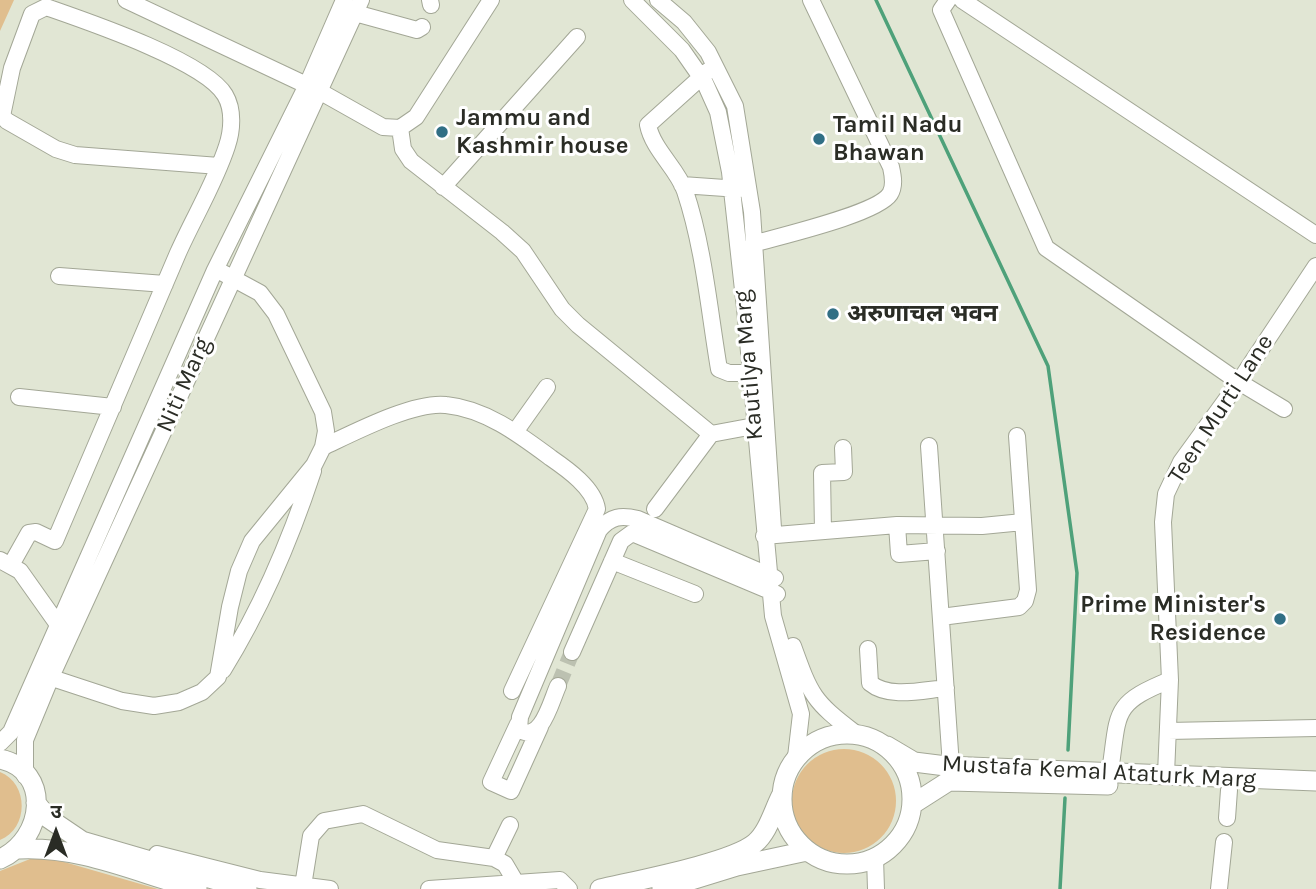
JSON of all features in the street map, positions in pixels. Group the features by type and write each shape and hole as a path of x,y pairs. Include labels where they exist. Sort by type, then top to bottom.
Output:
{"main road":[{"path":"600,889 721,858 753,844 765,832 781,795 785,775 796,757 822,738 855,733 887,746 902,762 911,782 913,804 907,826 894,845 875,858 840,864 807,851 787,826 781,795"},
{"name":"Mustafa Kemal Ataturk Marg","path":"887,746 914,762 951,766 1316,781"},
{"path":"0,759 25,776 35,791 37,813 32,833 19,849 0,859"},
{"name":"Mustafa Kemal Ataturk Marg","path":"913,804 950,781 1316,795"},
{"path":"36,803 63,831 82,841 247,889"},
{"path":"19,849 42,848 104,859 197,889"},
{"path":"662,889 737,866 807,851"}],"street":[{"path":"126,0 313,88 383,127 400,128 416,117 491,0"},
{"name":"Niti Marg","path":"0,743 11,732 44,675 232,278 313,88 344,0"},
{"name":"Kautilya Marg","path":"632,0 682,50 702,79 718,112 732,190 772,487 768,535"},
{"name":"Kautilya Marg","path":"658,0 684,22 714,64 735,106 749,188 753,244 754,426 774,585 773,616 801,714 796,757"},
{"path":"753,244 863,211 881,202 890,193 894,181 891,167 811,0"},
{"path":"948,0 941,10 1046,248 1239,382 1284,409"},
{"path":"962,0 1316,235"},
{"path":"59,626 20,571 6,562 29,533 36,532 55,541 165,284 219,166 228,144 232,114 225,93 215,82 160,51 46,6 32,15 12,68 1,116 7,121 56,149 75,156 219,166"},
{"path":"358,6 417,30 422,27"},
{"name":"Niti Marg","path":"25,776 25,740 59,626 215,270 358,6"},
{"path":"443,187 577,37"},
{"path":"714,64 702,79 655,115 648,125 650,137 682,185 695,230 719,369 729,373 755,373"},
{"path":"400,128 403,149 411,161 523,251 562,309 710,434"},
{"path":"682,185 732,190 749,188"},
{"name":"Teen Murti Lane","path":"1166,774 1170,680 1163,522 1167,494 1181,462 1239,382 1316,266"},
{"path":"44,675 122,701 154,706 190,697 218,677 269,587 294,530 314,465 323,446 326,431 323,412 276,314 260,293 215,270"},
{"path":"59,276 165,284"},
{"path":"515,432 547,387"},
{"path":"19,397 113,407"},
{"path":"323,446 400,414 444,405 494,419 565,468 591,494 597,509 512,691"},
{"path":"655,509 710,434 754,426"},
{"path":"941,617 1019,607 1026,601 1028,590 1017,436"},
{"path":"929,446 951,766"},
{"path":"823,531 822,473 844,472 844,448"},
{"path":"218,677 239,571 252,541 314,465"},
{"path":"558,686 511,791 491,782 599,530 608,520 622,515 638,519 774,585"},
{"path":"768,535 897,525 982,526 1023,522"},
{"path":"897,525 899,554 937,551"},
{"path":"572,652 621,541 632,533 774,585"},
{"path":"612,561 695,594"},
{"name":"Kautilya Marg","path":"774,585 810,691 823,709 855,733"},
{"path":"868,649 870,683 878,689 889,692 946,688"},
{"path":"1110,772 1121,708 1137,694 1170,680"},
{"path":"518,723 525,733 534,733 540,727"},
{"path":"1168,731 1316,728"},
{"path":"1227,818 1229,790"},
{"path":"303,887 311,836 324,821 363,814 437,850 494,858 505,863 515,881"},
{"path":"494,858 510,825"},
{"path":"1219,889 1224,842"},
{"path":"119,852 130,846 260,880 330,889"},
{"path":"875,858 876,889"},
{"path":"429,889 560,880 569,889"}],"shaded area":[{"path":"0,0 14,0 0,31"},
{"path":"844,749 864,753 881,764 892,781 896,801 892,821 881,838 864,849 844,853 824,849 807,838 796,821 792,801 796,781 807,764 824,753"},
{"path":"0,772 16,786 22,806 16,826 0,840"},
{"path":"40,855 158,889 0,889 0,871"}],"waterway":[{"path":"876,0 1048,366 1077,573 1068,750"},
{"path":"1060,889 1065,798"}],"tunnel":[{"path":"558,686 572,652"}],"place":[{"name":"Jammu and Kashmir house","path":"442,132"},
{"name":"Tamil Nadu Bhawan","path":"819,139"},
{"name":"अरुणाचल भवन","path":"833,314"},
{"name":"Prime Minister's Residence","path":"1280,619"}]}
